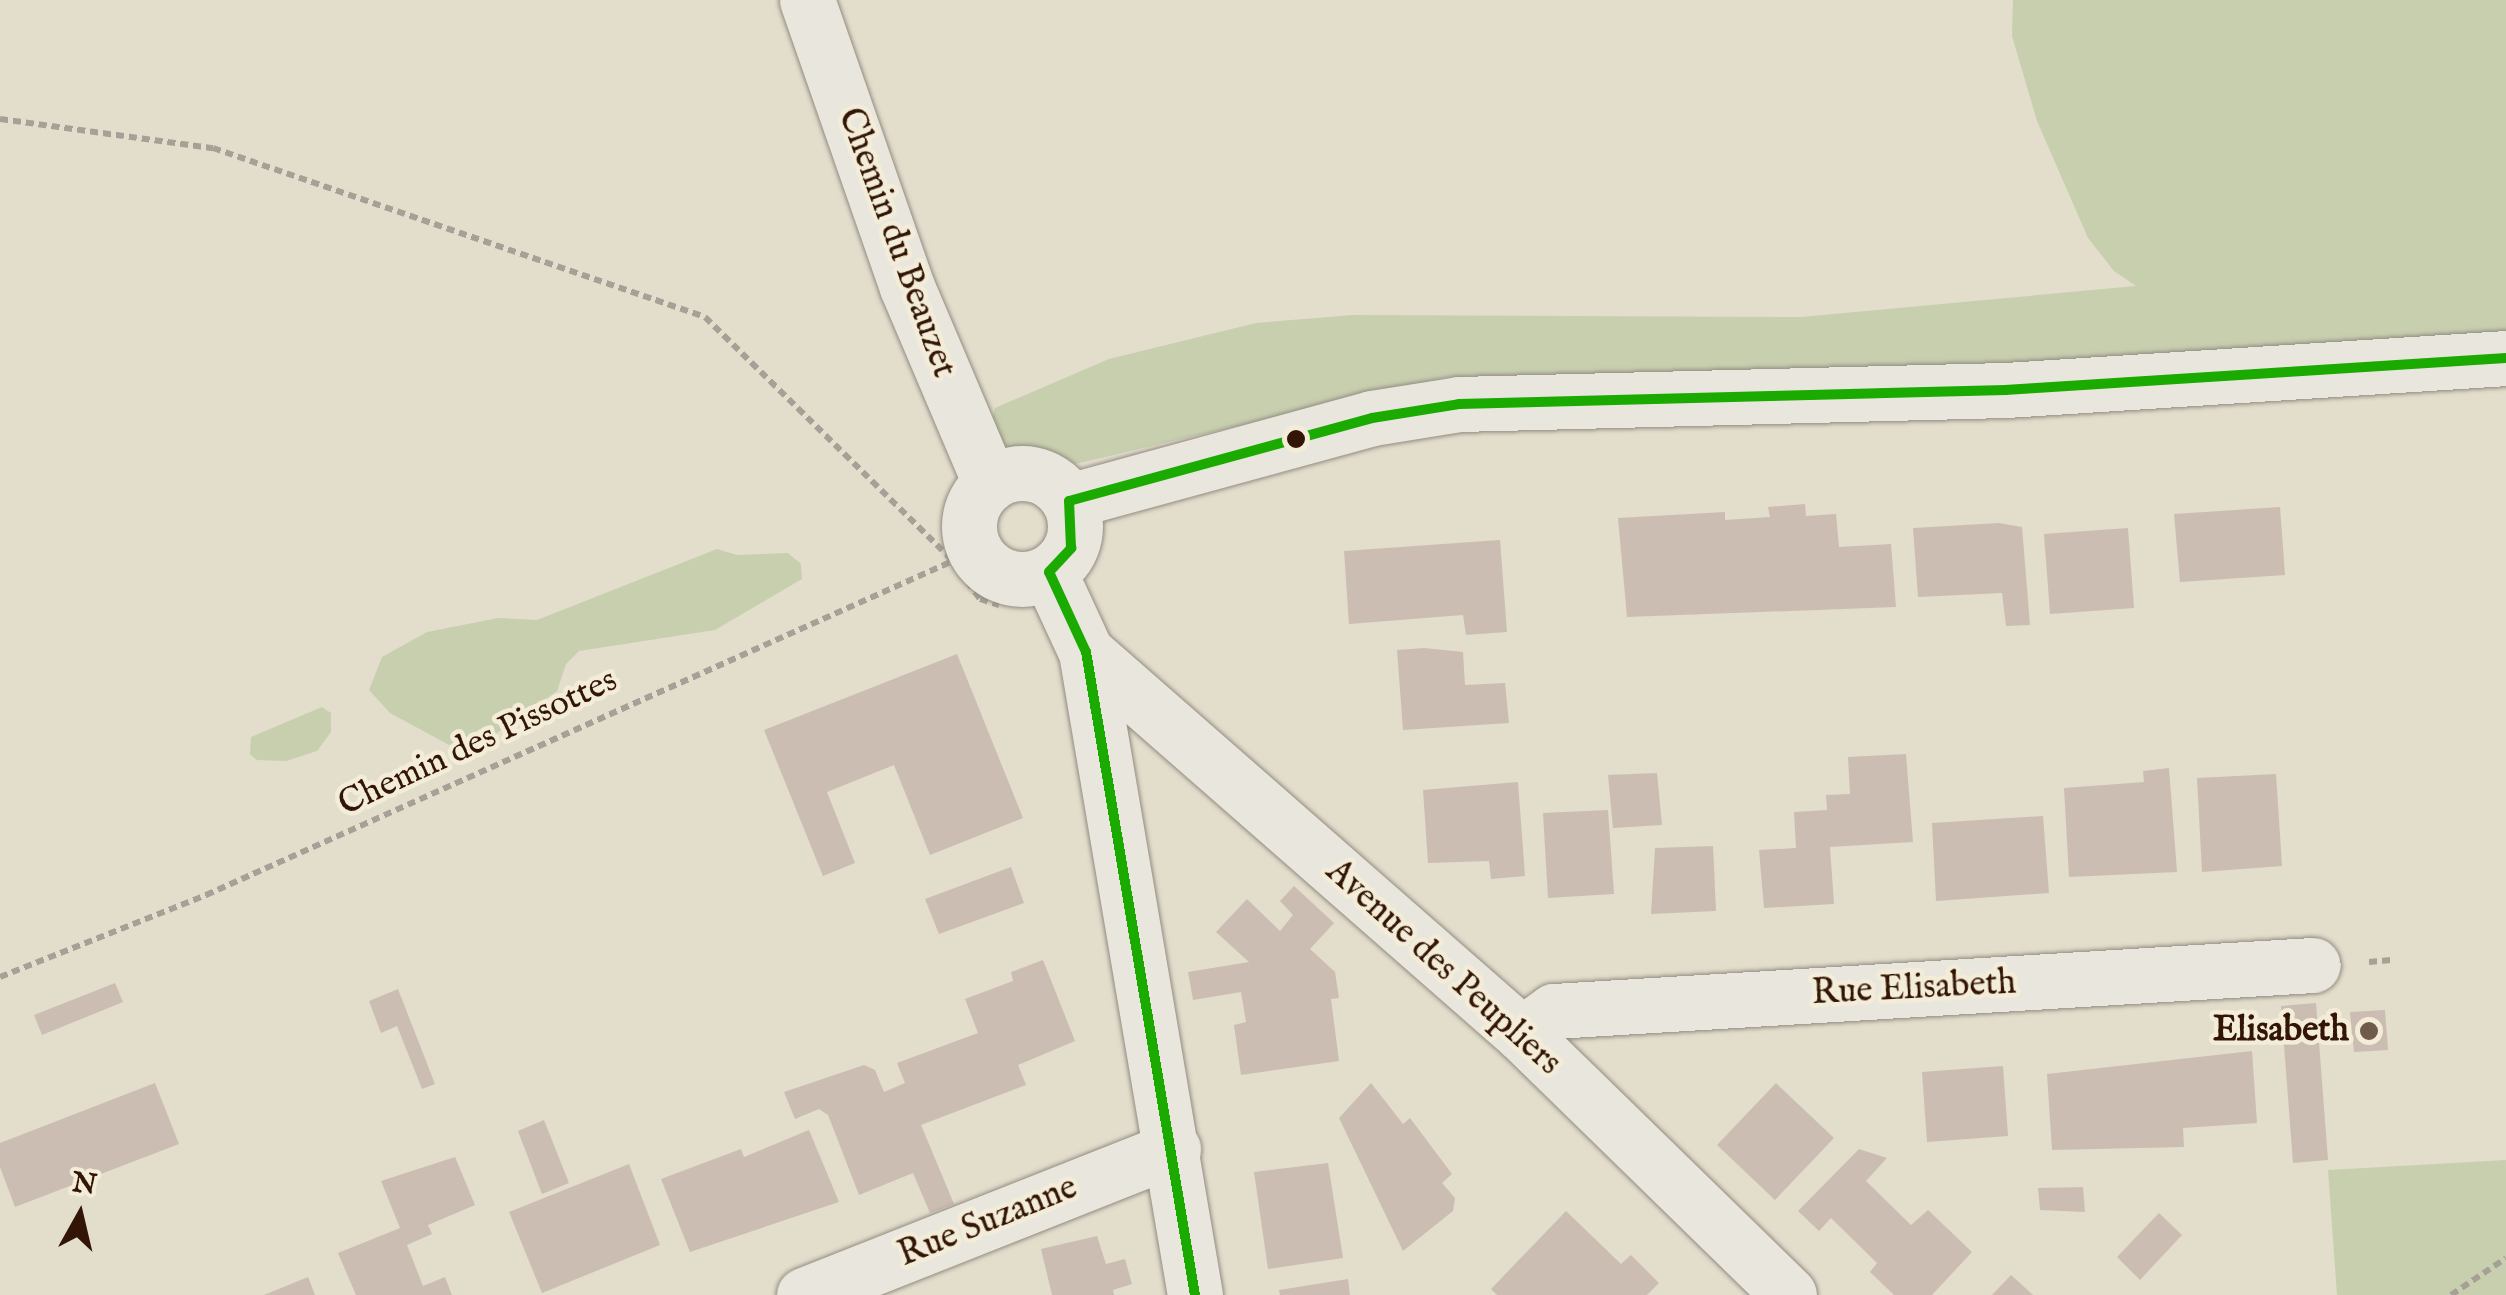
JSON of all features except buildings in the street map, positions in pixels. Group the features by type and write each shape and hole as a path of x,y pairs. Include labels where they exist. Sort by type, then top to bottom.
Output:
{"street":[{"name":"Chemin du Beauzet","path":"808,0 907,287 990,484"},
{"path":"1069,500 1372,418 1459,404 2006,390 2506,358"},
{"path":"1006,475 1042,476 1069,500 1071,548 1049,572 1016,579 963,556 972,507 990,484 1006,475"},
{"path":"1049,572 1086,652 1195,1295"},
{"name":"Avenue des Peupliers","path":"1086,652 1522,1034 1789,1295"},
{"name":"Rue Elisabeth","path":"1522,1034 1554,1011 2313,966"},
{"name":"Rue Suzanne","path":"804,1295 1173,1149"}],"path":[{"path":"0,119 212,148 704,318 963,556 980,599 1006,608"},
{"name":"Chemin des Pissottes","path":"0,977 206,895 963,556"},
{"path":"2451,1295 2506,1258"}],"green space":[{"path":"2013,0 2506,0 2506,332 2039,364 1446,377 1054,469 1018,459 990,430 995,408 1109,359 1256,323 1353,315 1801,317 2136,286 2114,271 2088,238 2037,121 2012,36"},
{"path":"717,549 737,555 788,553 801,564 802,579 715,630 579,651 566,664 557,691 477,747 451,746 390,713 369,690 382,657 427,632 498,618 537,620"},
{"path":"322,707 331,713 331,732 317,751 286,761 257,760 250,754 251,737"},
{"path":"2506,1160 2506,1295 2337,1295 2328,1170"}],"transit line":[{"path":"1195,1295 1086,652 1049,572 1071,548 1069,501 1372,418 1459,404 2006,390 2506,358"}],"place":[{"name":"Elisabeth","path":"2369,1031"}]}
